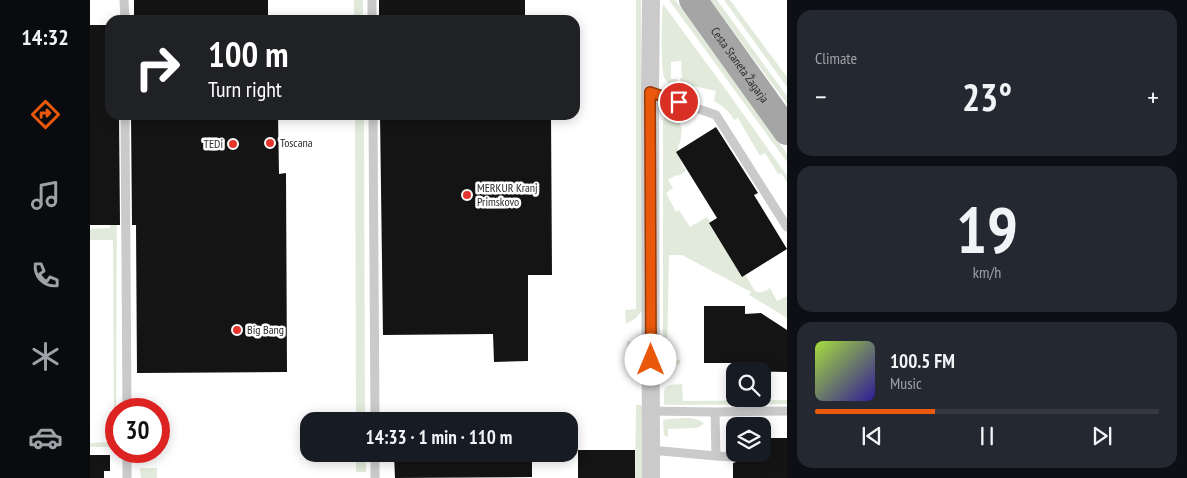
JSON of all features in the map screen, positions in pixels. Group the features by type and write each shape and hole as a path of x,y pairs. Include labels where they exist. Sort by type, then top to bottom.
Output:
{"main road":[{"name":"Cesta Staneta Žagarja","path":"692,0 787,131"}],"street":[{"path":"651,0 651,478"}],"lane":[{"path":"124,0 125,15"},
{"path":"372,0 372,15"},
{"path":"650,92 716,115 787,227"},
{"path":"125,120 127,398"},
{"path":"373,120 375,412"},
{"path":"651,411 787,411"},
{"path":"715,412 716,456"},
{"path":"651,450 726,457"},
{"path":"375,462 375,478"},
{"path":"127,463 127,478"}],"green space":[{"path":"354,0 363,0 363,15 354,15"},
{"path":"636,0 641,0 642,311 636,318 626,324 625,310 636,309"},
{"path":"669,0 675,0 750,102 787,154 787,162"},
{"path":"710,0 717,0 787,96 787,104"},
{"path":"724,0 730,0 787,77 787,87"},
{"path":"663,4 783,170 787,176 787,182 781,173 778,174 765,153 760,156 738,118 734,120 726,109 714,101 716,91 694,86 691,95 681,92 681,61 671,62 671,79 677,79 678,90 665,79 662,53"},
{"path":"666,111 679,120 682,132 678,151 686,171 668,180 673,188 666,193 676,212 679,210 690,227 707,217 735,264 738,263 755,291 761,292 770,288 777,301 787,296 787,318 749,295 751,292 682,255 669,255 667,360 680,360 680,363 672,366 667,366 663,363 663,121"},
{"path":"355,120 364,120 365,412 356,412"},
{"path":"110,162 117,162 116,398 114,398 113,240 90,240 90,229 110,228"},
{"path":"627,341 638,345 642,354 638,362 627,367"},
{"path":"682,384 683,401 726,401 726,404 664,405 664,390 671,385"},
{"path":"771,400 787,400 787,404 771,404"},
{"path":"636,405 642,405 642,478 635,478"},
{"path":"692,418 704,424 697,428 668,429 668,437 664,435 663,420"},
{"path":"105,442 105,447 90,447 90,443"},
{"path":"356,462 366,462 366,472 356,472"},
{"path":"140,468 157,468 157,478 141,478"}],"building":[{"path":"134,0 268,0 268,15 134,15"},
{"path":"379,0 525,0 525,15 379,15"},
{"path":"90,25 105,25 105,120 119,120 120,225 90,225"},
{"path":"131,120 278,120 279,174 286,173 287,372 137,373 136,225 132,225"},
{"name":"MERKUR Kranj Primskovo","path":"380,120 551,120 552,275 528,275 528,361 494,362 493,334 383,335"},
{"path":"716,127 758,193 754,195 787,249 742,277 709,223 717,218 676,152"},
{"path":"704,306 745,306 745,314 761,313 787,330 787,372 771,372 771,362 704,363"},
{"path":"771,438 787,438 787,478 733,478 733,463 771,462"},
{"path":"578,450 635,450 635,478 578,478"},
{"path":"90,455 105,455 105,463 110,463 110,471 104,471 104,478 90,478"},
{"path":"394,462 532,462 532,477 395,478"}],"place":[{"name":"Toscana","path":"270,143"},
{"name":"TEDi","path":"233,144"},
{"name":"MERKUR Kranj Primskovo","path":"467,195"},
{"name":"Big Bang","path":"237,330"}],"route":[{"path":"651,360 650,92 679,102"}]}
